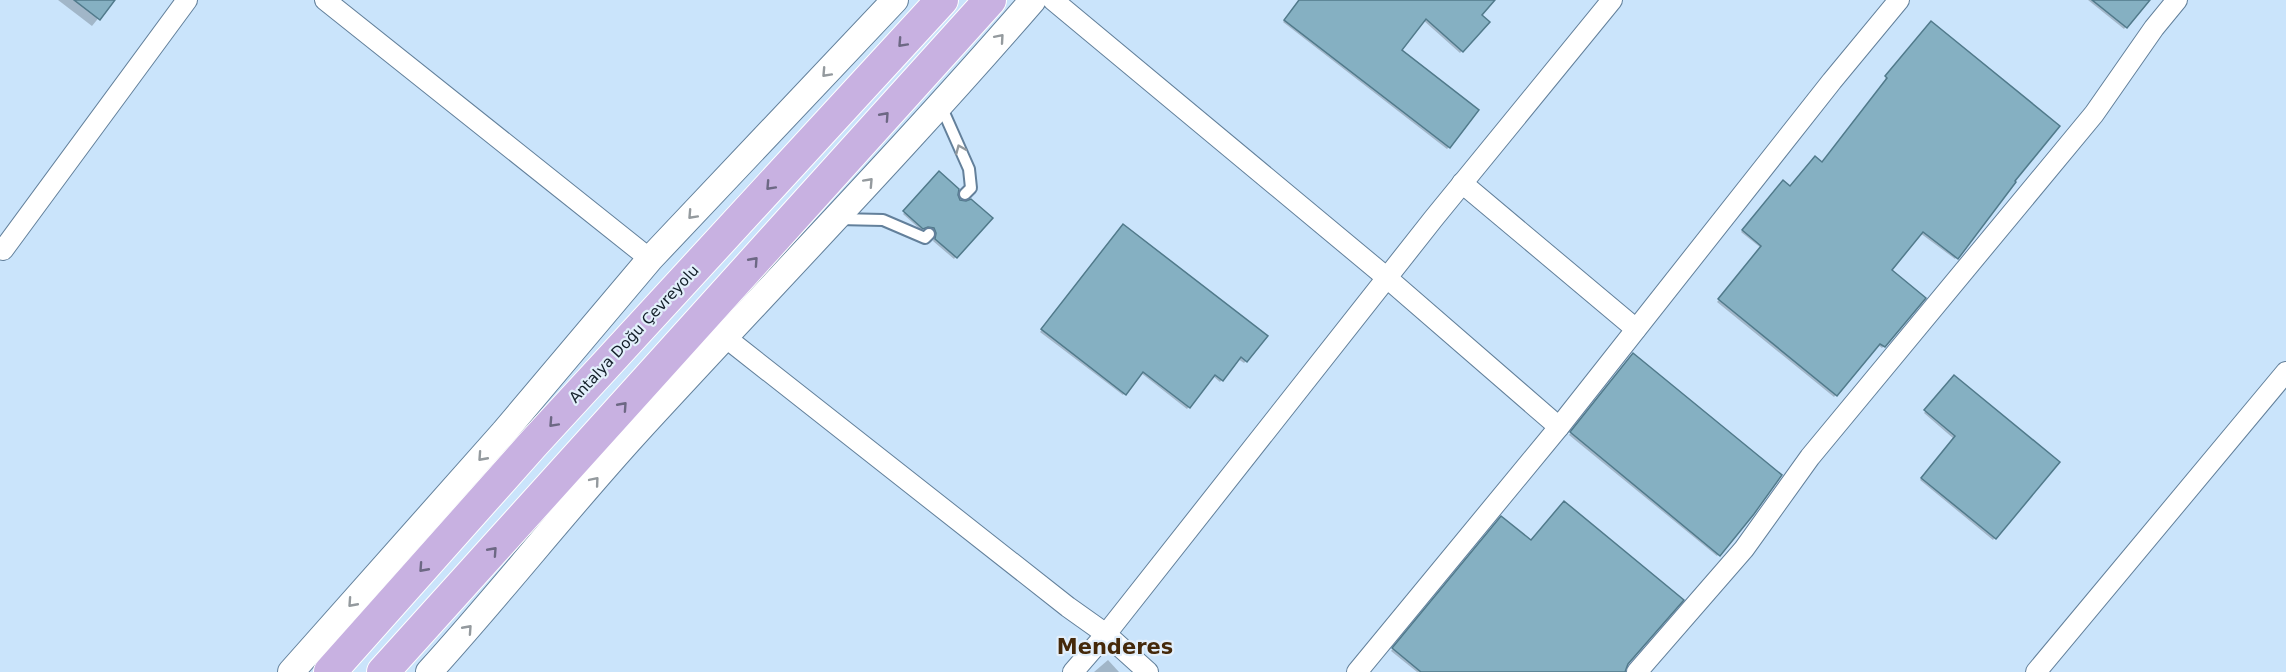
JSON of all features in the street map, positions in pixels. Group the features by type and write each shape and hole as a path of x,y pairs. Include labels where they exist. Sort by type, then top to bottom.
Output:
{"main road":[{"name":"Antalya Doğu Çevreyolu","path":"330,672 541,435 942,0"},
{"path":"383,672 990,0"}],"street":[{"path":"1,251 187,0"},
{"path":"326,0 650,259"},
{"path":"291,672 504,432 650,259 895,0"},
{"path":"429,672 486,609 632,437 941,104 1033,0"},
{"path":"1053,0 1386,277 1558,427"},
{"path":"1073,672 1106,634 1386,277 1612,0"},
{"path":"1357,672 1558,427 1832,81 1899,0"},
{"path":"1637,672 1744,549 1810,457 2094,114 2154,28 2177,0"},
{"path":"1462,183 1636,328"},
{"path":"725,337 1068,607 1106,634 1148,672"},
{"path":"2036,672 2286,372"}],"lane":[{"path":"941,104 969,168 971,188 965,194"},
{"path":"835,218 883,220 925,238 929,234"}],"building":[{"path":"74,0 115,0 100,20"},
{"path":"1299,0 1495,0 1482,15 1490,22 1463,52 1426,19 1402,50 1479,110 1450,148 1284,20"},
{"path":"2092,0 2150,0 2127,28"},
{"path":"1931,21 2060,126 2015,181 1958,259 1923,232 1892,270 1926,298 1885,347 1880,344 1837,396 1718,299 1761,246 1742,230 1783,180 1790,186 1815,156 1822,162 1887,78 1885,76"},
{"path":"939,171 959,189 960,200 971,199 993,218 957,258 935,239 934,228 923,229 903,211"},
{"path":"1123,224 1268,336 1247,362 1241,357 1223,381 1215,375 1190,408 1143,372 1126,395 1041,329"},
{"path":"1633,353 1782,475 1720,556 1570,432"},
{"path":"1954,375 2060,462 1996,539 1921,478 1955,436 1924,410"},
{"path":"1564,501 1684,600 1628,664 1625,672 1421,672 1392,648 1501,516 1531,540"}],"district":[{"name":"Menderes","path":"1115,647"}]}
